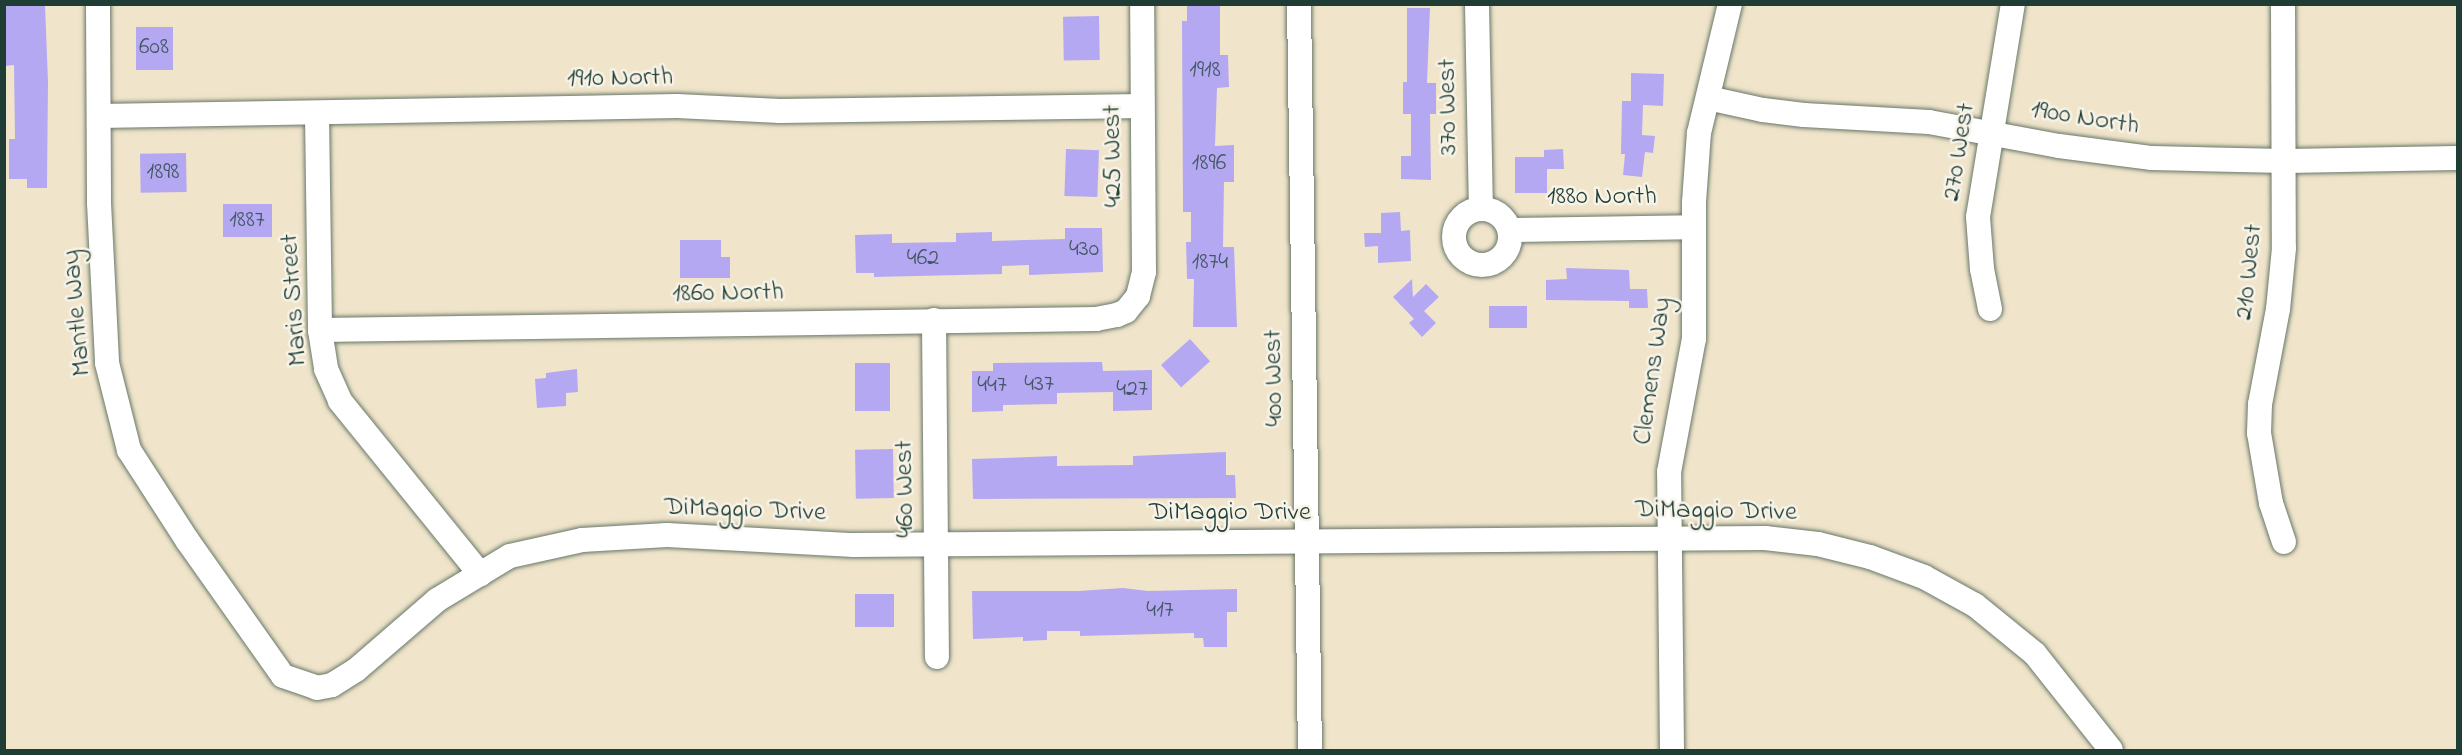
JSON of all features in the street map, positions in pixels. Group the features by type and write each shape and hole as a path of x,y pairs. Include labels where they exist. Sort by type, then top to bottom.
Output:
{"street":[{"name":"Mantle Way","path":"98,4 99,203 107,363 129,450 187,540 284,676 317,688"},
{"name":"425 West","path":"1132,305 1138,296 1144,272 1142,4"},
{"name":"400 West","path":"1299,4 1310,750"},
{"name":"370 West","path":"1477,4 1481,208"},
{"name":"Clemens Way","path":"1672,750 1669,472 1694,339 1694,227 1699,133 1730,4"},
{"name":"270 West","path":"1990,309 1978,238 1978,217 2013,4"},
{"name":"210 West","path":"2283,4 2285,161 2282,276 2260,404 2259,433 2271,503 2284,542"},
{"name":"1900 North","path":"1707,98 1804,116 1919,121 2152,158 2285,161 2457,158"},
{"name":"1910 North","path":"99,116 677,106 780,111 1142,106"},
{"name":"Maris Street","path":"317,114 320,330 326,369 340,401 480,574"},
{"path":"1481,208 1496,212 1507,223 1510,230 1510,245 1495,262 1480,265 1465,260 1454,240 1456,225 1467,213 1481,208"},
{"name":"1880 North","path":"1510,230 1694,227"},
{"name":"1860 North","path":"320,330 1096,319 1117,315 1132,305"},
{"name":"460 West","path":"934,320 937,657"},
{"name":"DiMaggio Drive","path":"317,688 332,685 356,670 437,600 510,556 582,540 667,535 854,545 1765,538 1809,543 1870,557 1924,577 1975,605 2016,637 2052,674 2112,750"}],"building":[{"path":"6,4 45,4 48,82 47,188 27,188 27,179 9,179 9,139 15,139 14,65 5,66"},
{"path":"1187,5 1220,5 1220,55 1228,55 1229,87 1217,88 1215,146 1234,145 1234,182 1224,182 1223,247 1234,247 1237,327 1193,327 1194,279 1187,279 1186,242 1191,242 1191,212 1183,212 1182,21 1187,21"},
{"path":"1407,8 1430,8 1427,83 1436,83 1436,114 1430,114 1431,180 1401,179 1401,156 1411,156 1411,114 1403,114 1403,82 1407,82"},
{"path":"1099,16 1100,60 1064,61 1063,17"},
{"path":"136,27 173,27 173,70 136,70"},
{"path":"1631,73 1664,74 1663,106 1643,105 1642,135 1655,136 1653,153 1645,152 1642,177 1623,175 1625,154 1621,154 1622,101 1631,101"},
{"path":"1066,149 1099,150 1097,197 1064,196"},
{"path":"1563,149 1564,169 1547,169 1547,193 1515,193 1515,157 1544,157 1544,150"},
{"path":"186,153 187,192 141,193 140,154"},
{"path":"223,204 272,204 272,237 223,237"},
{"path":"1400,212 1401,231 1410,230 1411,261 1378,263 1378,246 1365,247 1364,233 1381,233 1381,213"},
{"path":"1065,228 1102,228 1103,272 1029,275 1029,265 1002,266 1002,274 874,277 874,273 856,273 855,235 892,234 892,243 956,242 956,233 992,232 992,241 1065,239"},
{"path":"680,240 721,240 721,257 730,257 730,278 680,278"},
{"path":"1566,268 1629,270 1630,289 1647,289 1648,308 1629,308 1629,301 1546,300 1546,280 1567,279"},
{"path":"1412,279 1413,297 1426,284 1439,297 1424,311 1436,323 1422,337 1409,323 1414,319 1393,297"},
{"path":"1489,306 1527,306 1527,328 1489,328"},
{"path":"1190,339 1210,361 1181,387 1161,365"},
{"path":"1102,362 1103,371 1152,370 1152,410 1113,411 1113,392 1057,393 1057,404 1003,405 1003,411 972,412 972,371 993,371 993,363"},
{"path":"855,363 890,363 890,411 855,411"},
{"path":"577,369 578,392 566,393 566,406 537,408 535,379 546,378 546,373"},
{"path":"893,449 894,498 856,499 855,450"},
{"path":"1226,452 1226,475 1235,475 1236,498 973,499 972,459 1057,456 1057,466 1133,465 1133,456"},
{"path":"1123,588 1148,591 1237,589 1237,612 1227,612 1227,647 1204,647 1203,638 1194,638 1194,633 1080,636 1080,631 1047,631 1047,640 1023,641 1023,637 973,639 972,591 1079,591"},
{"path":"855,594 894,594 894,627 855,627"}]}
